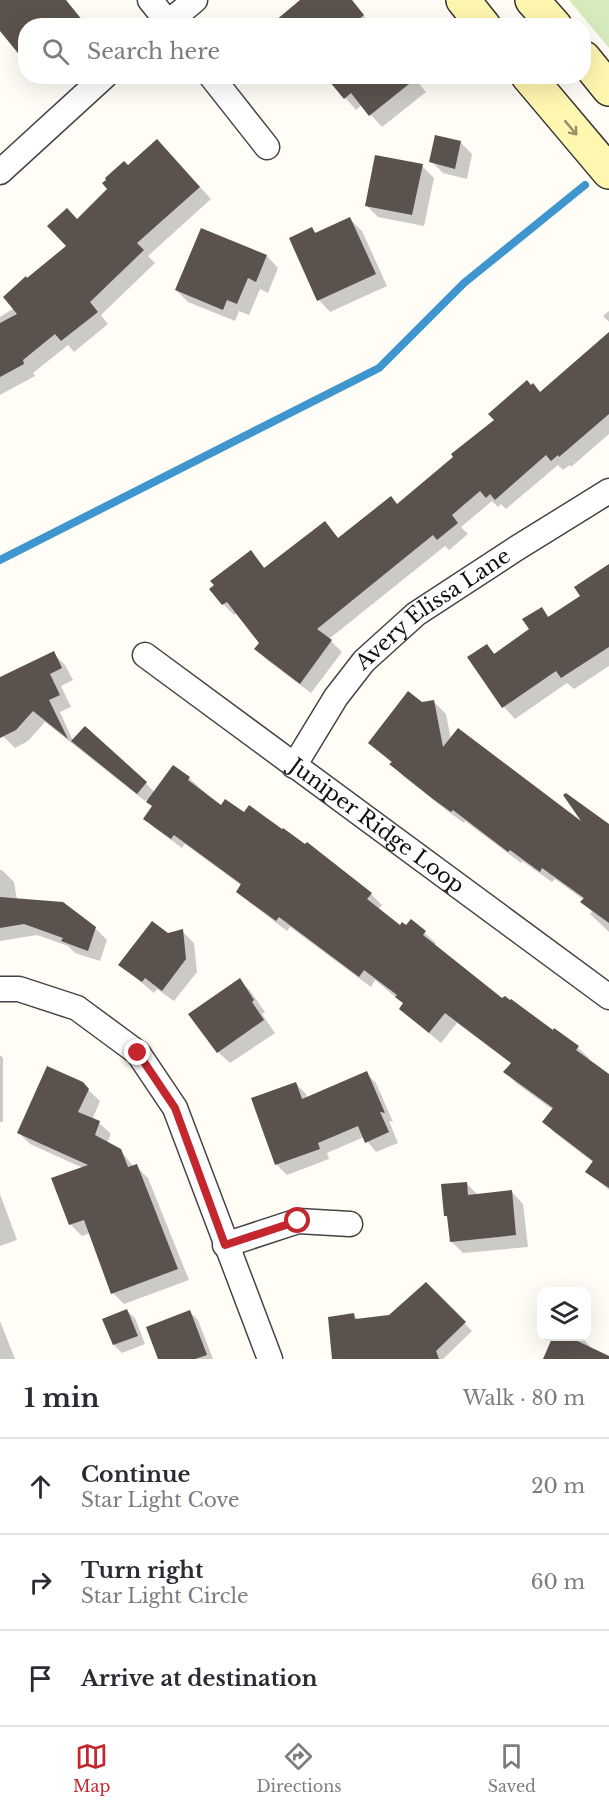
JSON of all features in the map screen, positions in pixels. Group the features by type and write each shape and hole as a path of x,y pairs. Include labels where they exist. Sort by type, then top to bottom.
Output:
{"main road":[{"path":"463,0 478,18"},
{"path":"532,0 548,18"},
{"path":"591,67 609,89"},
{"path":"534,84 609,172"}],"street":[{"path":"150,0 164,18"},
{"path":"175,18 195,0"},
{"path":"0,172 96,84"},
{"path":"217,84 267,147"},
{"name":"Avery Elissa Lane","path":"294,766 336,698 364,661 416,615 609,491"},
{"name":"Juniper Ridge Loop","path":"145,655 609,996"},
{"path":"0,989 19,989 77,1008 138,1053 175,1108 270,1359"},
{"path":"225,1245 298,1221 350,1224"}],"green space":[{"path":"569,0 609,0 609,48 591,26 591,18 584,18"}],"building":[{"path":"0,0 66,0 81,18 18,18 18,53 0,31"},
{"path":"300,0 352,0 364,15 360,18 279,18"},
{"path":"332,84 409,84 369,116 351,93 344,99"},
{"path":"435,135 461,141 455,169 429,162"},
{"path":"157,139 200,187 137,243 144,250 90,302 98,312 61,341 55,334 23,360 24,364 0,377 0,323 17,314 3,297 26,276 27,278 66,246 47,226 67,208 77,219 107,189 102,183 106,180 105,178 124,161 128,165"},
{"path":"375,155 423,164 412,215 365,206"},
{"path":"350,217 376,274 317,301 289,238 312,227 315,233"},
{"path":"201,228 267,255 256,282 248,278 237,304 227,300 223,310 175,290"},
{"path":"609,332 609,414 559,457 558,455 551,461 546,455 495,500 490,494 486,498 480,491 452,515 458,523 437,540 433,535 317,629 332,640 300,684 254,649 259,643 227,602 222,605 209,589 214,585 210,581 251,550 264,568 325,521 338,538 391,496 397,504 453,457 451,454 494,420 488,414 527,380 531,385 533,383 540,392"},
{"path":"609,564 609,647 561,678 556,671 502,708 467,657 487,644 494,654 529,629 522,619 542,607 548,617 580,596 574,587"},
{"path":"54,651 62,668 50,674 60,695 49,700 68,739 33,711 16,730 0,738 0,677"},
{"path":"408,691 422,702 434,700 443,747 458,728 581,821 563,795 566,793 609,824 609,923 580,902 584,898 542,868 540,872 510,850 508,852 453,810 451,812 433,799 389,764 392,762 368,743"},
{"path":"85,726 147,782 137,794 71,741"},
{"path":"173,765 190,777 188,780 221,805 225,799 244,812 249,805 305,844 307,842 372,893 367,899 400,925 402,922 406,925 411,919 426,931 423,935 502,998 505,996 511,999 553,1030 554,1028 579,1046 576,1050 609,1074 609,1188 585,1172 593,1161 542,1122 553,1108 503,1072 511,1063 445,1013 429,1033 399,1009 403,1003 395,997 397,995 364,970 359,977 279,917 276,921 236,892 241,884 174,835 171,839 143,819 152,806 146,802"},
{"path":"0,897 63,902 96,927 88,951 61,941 63,938 24,924 0,928"},
{"path":"152,921 168,933 183,929 186,959 162,991 145,978 142,982 118,965"},
{"path":"240,978 264,1020 217,1053 188,1014"},
{"path":"47,1066 83,1082 89,1089 78,1112 100,1121 95,1135 121,1149 128,1167 137,1164 178,1269 111,1294 84,1220 69,1225 51,1178 88,1165 17,1133"},
{"path":"367,1071 385,1113 380,1112 389,1132 365,1143 358,1126 318,1143 320,1149 275,1165 251,1098 296,1082 302,1099"},
{"path":"467,1182 468,1195 512,1190 516,1235 450,1242 447,1216 444,1216 441,1184"},
{"path":"426,1282 466,1322 436,1351 439,1359 332,1359 328,1317 354,1313 355,1319 389,1315"},
{"path":"127,1309 138,1336 113,1345 102,1319"},
{"path":"190,1310 207,1355 195,1359 158,1359 146,1327"},
{"path":"551,1341 578,1341 609,1356 609,1359 543,1359"}],"waterway":[{"path":"0,560 379,368 464,283 585,185"}],"route":[{"path":"138,1053 175,1108 225,1245 298,1221"}]}
